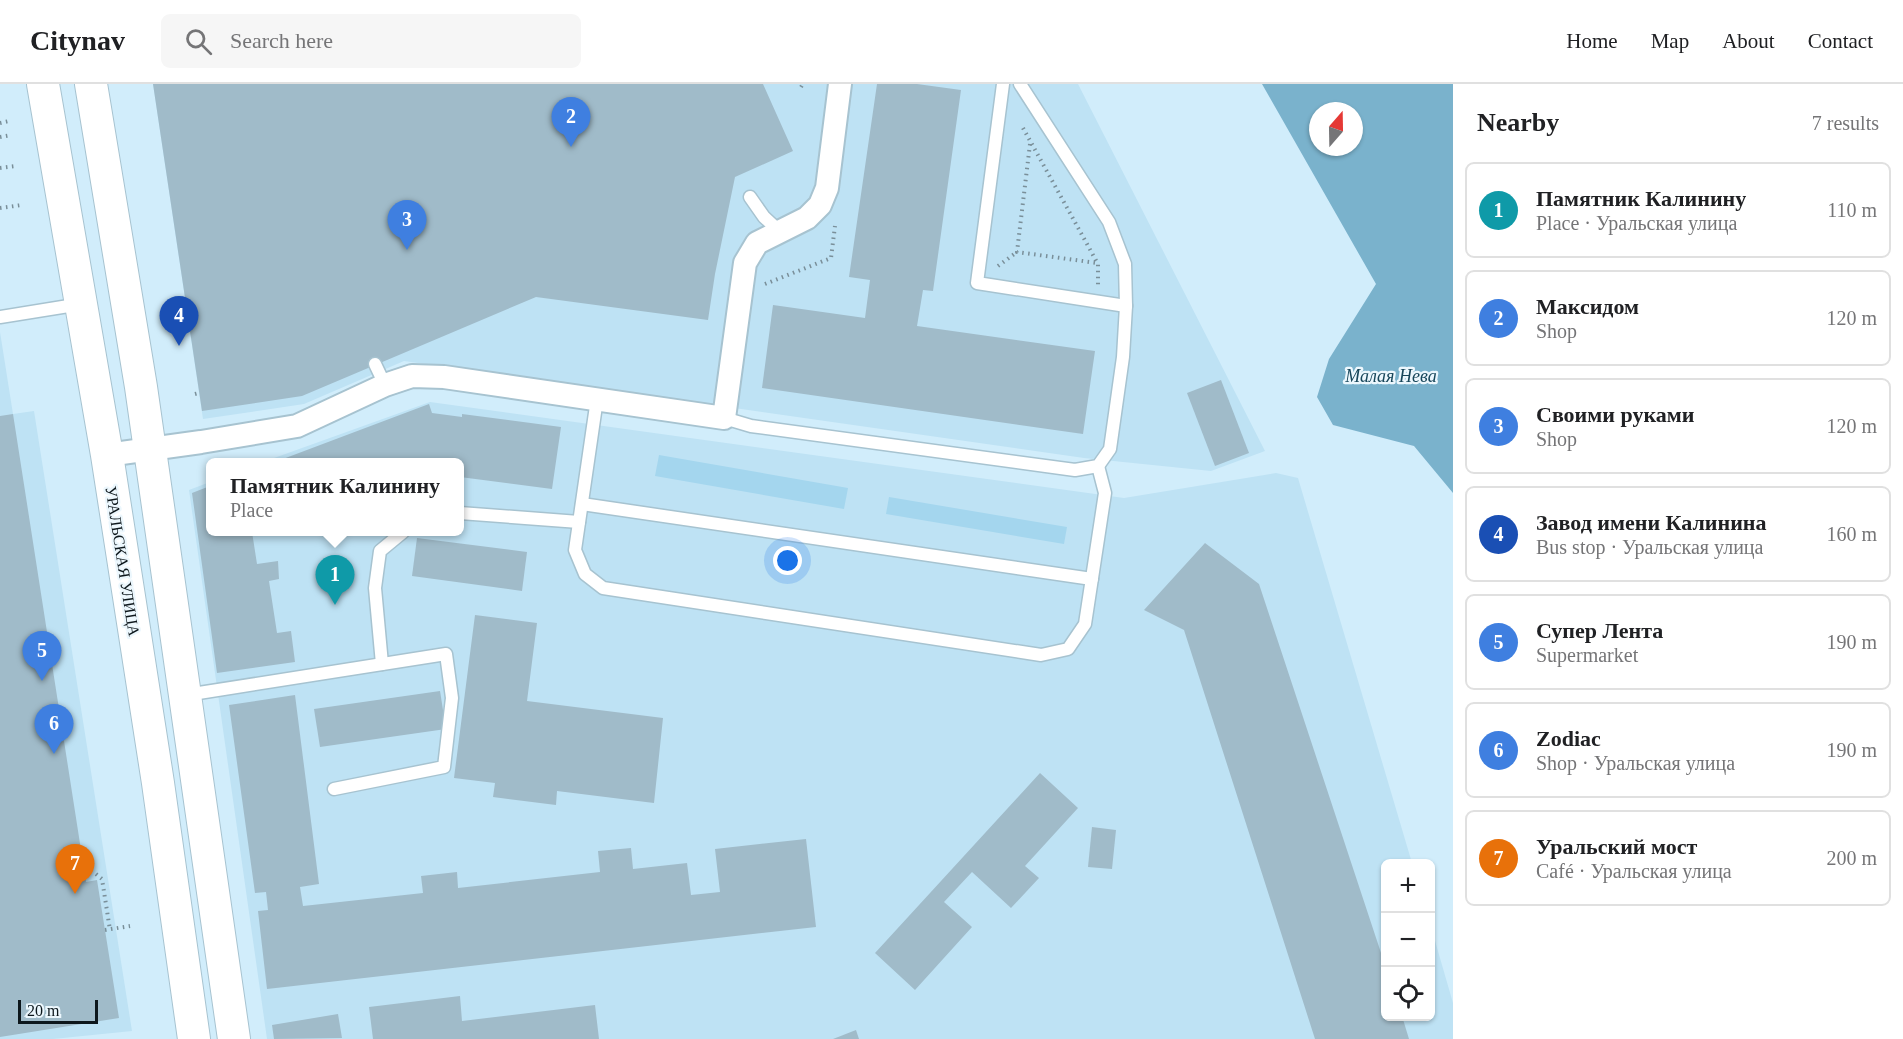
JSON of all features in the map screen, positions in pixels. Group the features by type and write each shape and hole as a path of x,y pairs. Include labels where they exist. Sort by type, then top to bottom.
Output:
{"main road":[{"name":"УРАЛЬСКАЯ УЛИЦА","path":"43,84 106,455 159,794 194,1039"},
{"path":"91,84 141,387 234,1039"}],"street":[{"path":"106,455 297,426 385,385 412,376 444,377 724,418 745,263 757,243 807,218 820,205 827,188 840,84"}],"lane":[{"path":"1003,84 977,283 1126,306"},
{"path":"724,418 751,426 1075,470 1098,466 1110,449 1123,357 1126,306 1125,264 1109,222 1020,84"},
{"path":"750,197 764,218 779,231"},
{"path":"0,317 82,304"},
{"path":"375,364 385,385"},
{"path":"597,399 575,550 585,574 603,588 1041,655 1068,649 1085,624 1105,493 1098,466"},
{"path":"582,504 1092,579"},
{"path":"464,513 579,522"},
{"path":"382,664 375,588 380,551 397,536"},
{"path":"184,695 446,654 452,698 444,767 334,789"}],"path":[{"path":"1000,101 1016,114 1098,264 1017,252 1030,143"},
{"path":"0,123 9,121"},
{"path":"0,137 11,135"},
{"path":"0,168 16,166"},
{"path":"0,208 22,205"},
{"path":"759,286 831,258 835,226"},
{"path":"60,713 70,711"},
{"path":"96,874 102,879 107,930 130,926"}],"shaded area":[{"path":"153,84 1078,84 1265,451 1211,471 1084,458 404,361 304,404 203,419"},
{"path":"0,332 13,414 34,411 132,1031 53,1039 0,1039"},
{"path":"430,402 1124,498 1276,473 1298,478 1411,859 1381,859 1381,1021 1435,1021 1435,941 1453,1003 1453,1039 267,1039 189,490 206,484 206,536 464,536 464,458 274,458"},
{"path":"659,455 848,488 844,509 655,476"},
{"path":"889,497 1067,527 1064,544 886,514"}],"water":[{"name":"Малая Нева","path":"1262,84 1453,84 1453,493 1414,446 1333,425 1317,397 1329,359 1376,284"}],"building":[{"path":"153,84 763,84 793,151 735,177 708,320 536,297 302,396 202,411"},
{"path":"877,84 917,84 961,90 933,291 923,290 917,326 1095,351 1083,434 762,388 773,305 865,318 870,280 849,277"},
{"path":"1221,380 1249,453 1215,466 1187,393"},
{"path":"429,404 432,413 462,417 462,414 561,427 552,489 464,478 464,458 286,458"},
{"path":"13,414 86,882 97,880 119,1018 0,1037 0,416"},
{"path":"206,488 206,536 253,536 257,564 278,561 279,579 269,581 277,633 291,631 295,662 217,673 192,493"},
{"path":"417,538 527,552 522,591 412,576"},
{"path":"1205,543 1259,584 1381,953 1381,1021 1404,1021 1409,1039 1315,1039 1184,630 1144,610"},
{"path":"475,615 537,623 527,701 663,718 654,803 557,791 556,805 493,797 495,783 454,778"},
{"path":"440,691 446,729 320,747 314,709"},
{"path":"295,695 319,884 300,887 303,906 423,893 421,876 457,872 458,888 600,872 598,851 631,848 633,869 687,863 691,895 720,892 715,849 806,839 816,927 267,989 258,911 268,910 266,892 255,893 229,705"},
{"path":"1040,773 1078,808 1025,866 1039,878 1011,908 972,872 944,902 972,927 915,990 875,953"},
{"path":"1092,827 1116,830 1112,869 1088,867"},
{"path":"460,996 462,1021 595,1005 599,1039 373,1039 369,1007"},
{"path":"338,1014 342,1038 274,1039 272,1025"},
{"path":"856,1030 859,1039 833,1039"}],"place":[{"name":"Максидом","path":"571,147"},
{"name":"Своими руками","path":"407,250"},
{"name":"Завод имени Калинина","path":"179,346"},
{"name":"Памятник Калинину","path":"335,605"},
{"name":"Супер Лента","path":"42,681"},
{"name":"Zodiac","path":"54,754"},
{"name":"Уральский мост","path":"75,894"}]}
